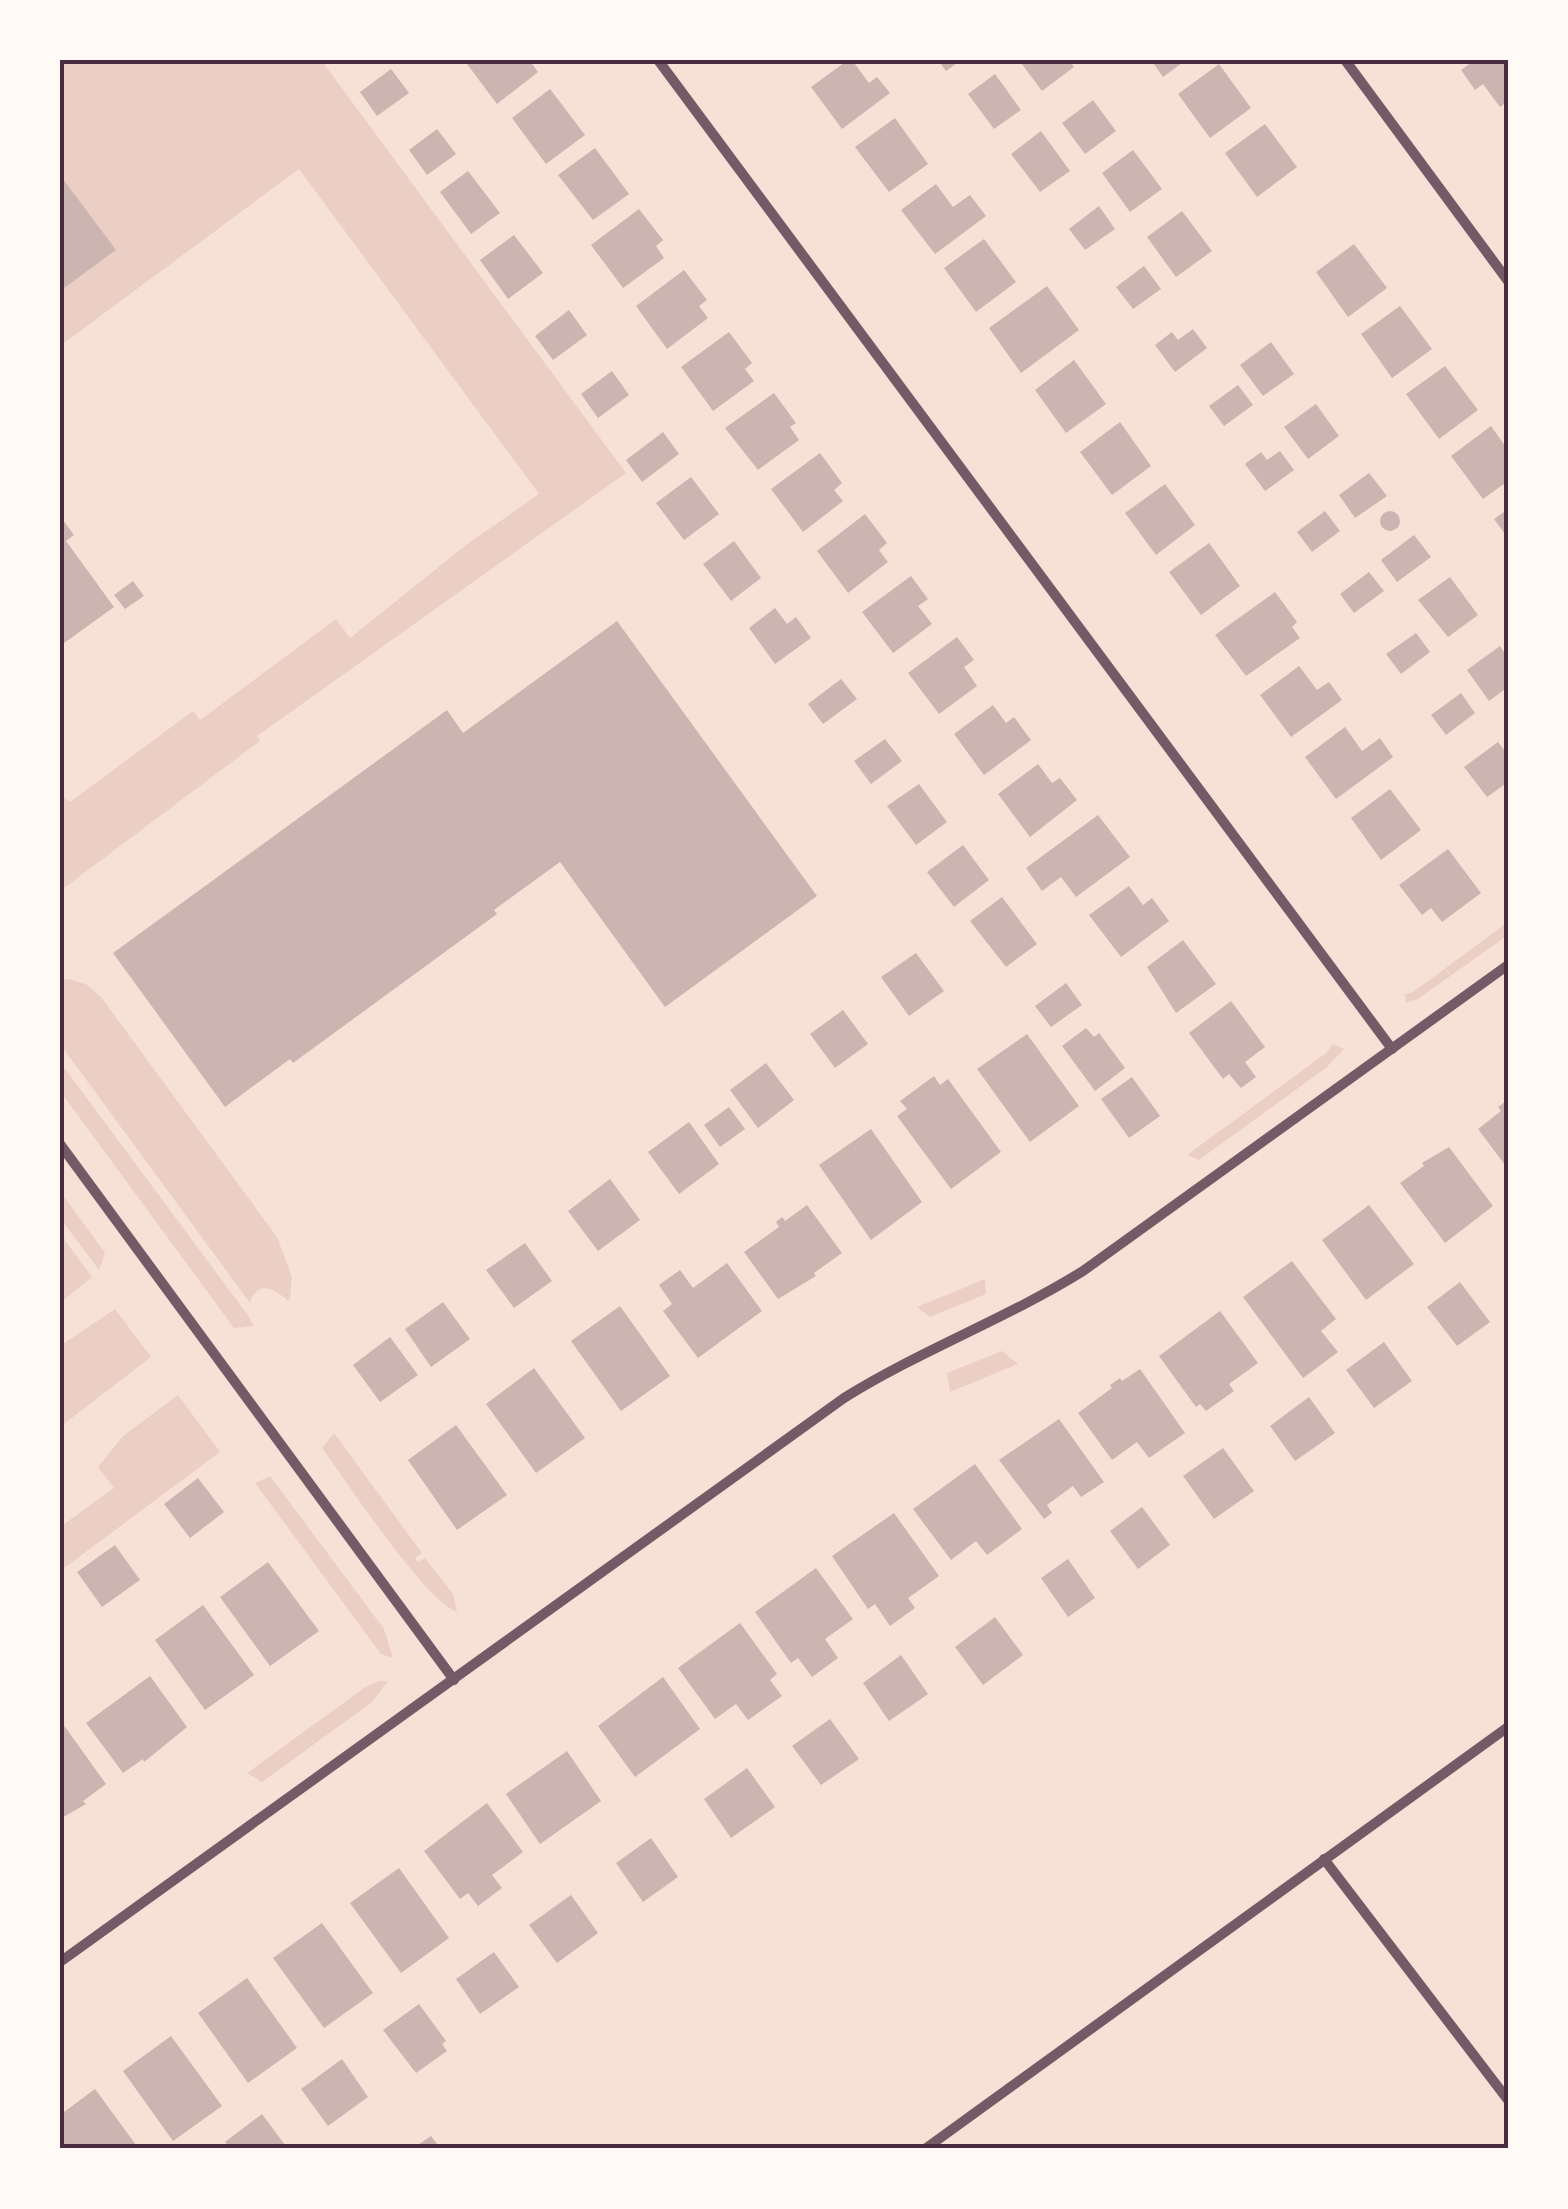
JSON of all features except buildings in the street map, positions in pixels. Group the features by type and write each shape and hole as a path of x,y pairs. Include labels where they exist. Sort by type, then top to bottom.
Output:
{"street":[{"path":"658,60 1392,1049"},
{"path":"1345,60 1508,280"},
{"path":"60,1962 844,1398 894,1367 1012,1312 1083,1271 1508,965"},
{"path":"60,1144 454,1680"},
{"path":"925,2149 1508,1727"},
{"path":"1324,1859 1508,2100"}],"shaded area":[{"path":"60,60 321,60 626,473 257,736 260,741 60,891 60,794 70,802 193,711 200,720 336,619 350,638 466,545 539,494 299,169 60,346"},
{"path":"1508,922 1508,935 1418,999 1406,1003 1405,994"},
{"path":"60,980 86,984 101,997 277,1237 292,1277 290,1299 266,1288 257,1291 250,1303 60,1044"},
{"path":"1333,1044 1344,1049 1326,1068 1199,1160 1187,1155 1326,1053"},
{"path":"60,1062 254,1326 234,1328 60,1091"},
{"path":"60,1191 105,1253 99,1270 60,1218"},
{"path":"60,1234 92,1277 60,1303"},
{"path":"985,1279 986,1294 930,1317 917,1307"},
{"path":"115,1309 151,1357 60,1427 60,1346"},
{"path":"1002,1351 1018,1364 950,1392 947,1373"},
{"path":"178,1395 220,1452 60,1571 60,1527 114,1488 98,1467 123,1436"},
{"path":"334,1433 422,1553 415,1558 418,1562 425,1558 453,1594 457,1612 426,1587 407,1564 322,1448"},
{"path":"270,1476 384,1629 393,1658 381,1654 255,1483"},
{"path":"388,1681 371,1703 262,1782 247,1773 364,1688"}]}
